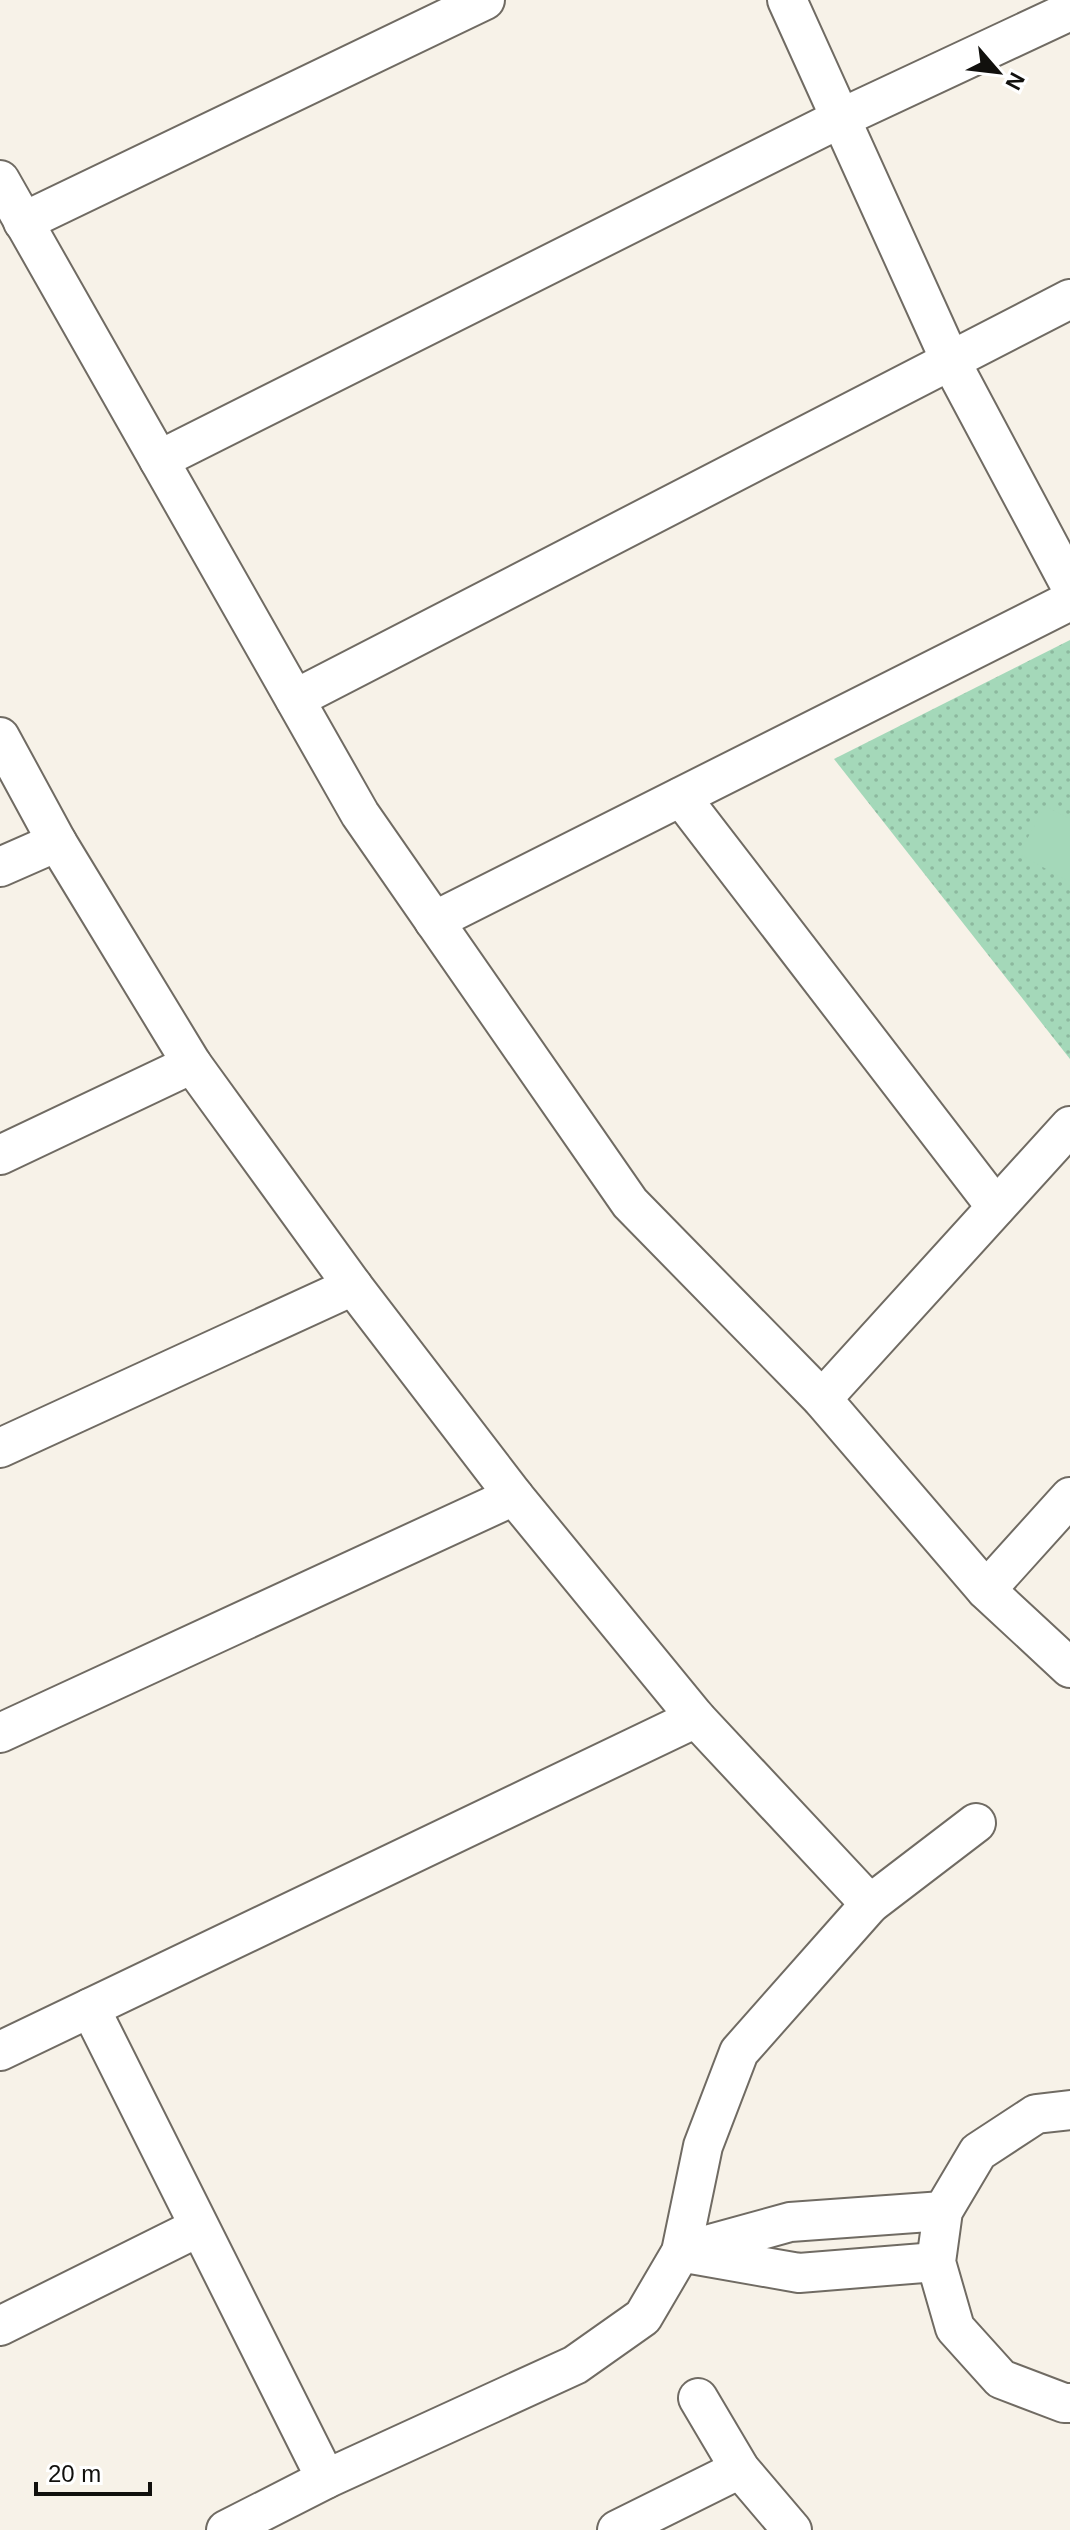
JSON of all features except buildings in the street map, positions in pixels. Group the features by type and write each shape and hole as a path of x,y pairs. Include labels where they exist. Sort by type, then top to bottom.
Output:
{"street":[{"path":"23,222 485,0"},
{"path":"787,0 950,360 1070,585"},
{"path":"159,460 839,119 1070,11"},
{"path":"0,180 360,814 630,1203 822,1399 986,1590 1070,1668"},
{"path":"295,699 1070,299"},
{"path":"434,921 1070,601"},
{"path":"0,737 57,842 192,1064 353,1286 514,1496 696,1718 870,1904"},
{"path":"681,797 996,1207"},
{"path":"0,867 57,842"},
{"path":"0,1155 192,1064"},
{"path":"822,1399 1070,1126"},
{"path":"0,1448 353,1286"},
{"path":"0,1733 514,1496"},
{"path":"986,1590 1070,1497"},
{"path":"0,2051 696,1718"},
{"path":"226,2530 326,2479 575,2365 643,2317 681,2252 703,2146 739,2052 870,1904 976,1823"},
{"path":"90,2008 326,2479"},
{"path":"1068,2406 1001,2379 955,2328 936,2262 943,2211 978,2152 1036,2114 1070,2110"},
{"path":"681,2252 790,2222 943,2211"},
{"path":"0,2326 199,2227"},
{"path":"681,2252 799,2273 936,2262"},
{"path":"698,2398 740,2469 792,2530"},
{"path":"617,2530 740,2469"}],"green space":[{"path":"1070,640 1070,1059 834,759"},
{"path":"1045,806 1070,819 1070,882 1019,854"}]}
